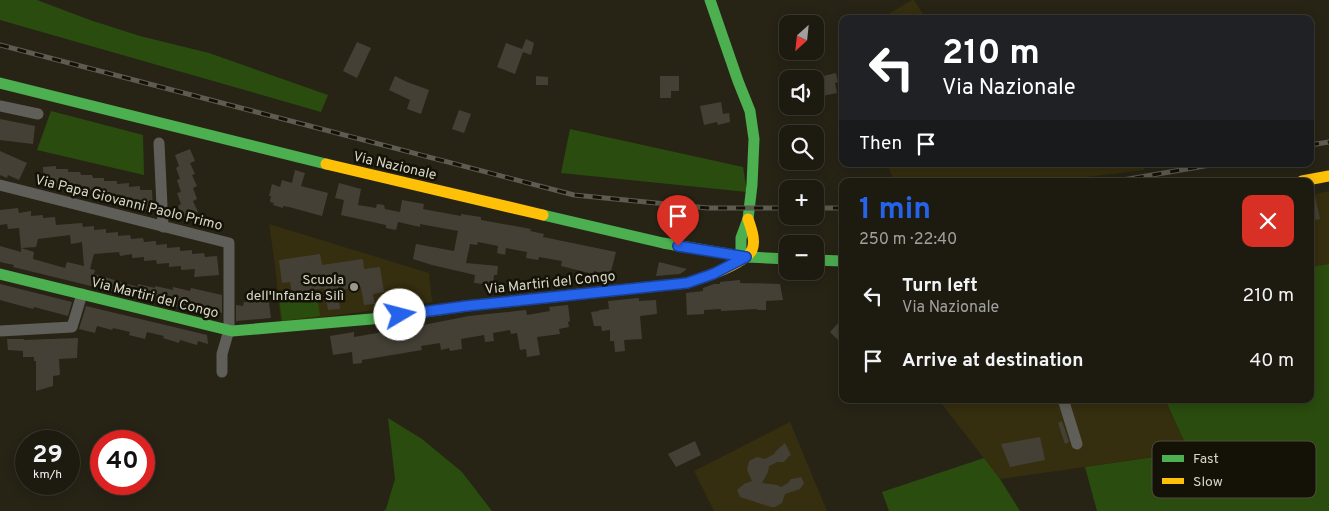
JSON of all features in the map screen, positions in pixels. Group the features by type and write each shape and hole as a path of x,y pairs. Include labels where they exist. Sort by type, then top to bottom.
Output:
{"street":[{"path":"710,0 750,111 754,139 748,219 741,238 741,250 746,257 752,251 754,241 748,219"},
{"name":"Via Nazionale","path":"0,83 316,162 663,243 746,257 779,259"},
{"path":"0,106 38,114"},
{"path":"159,143 163,226"},
{"path":"1314,179 1329,176"},
{"name":"Via Papa Giovanni Paolo Primo","path":"0,185 229,243 228,330 222,354 222,372"},
{"path":"663,243 696,240 724,245 734,244 741,238"},
{"path":"754,241 761,248 779,256"},
{"name":"Via Martiri del Congo","path":"0,274 232,331 383,318 466,306 687,283 713,274 746,257"},
{"path":"824,260 839,261"},
{"path":"0,330 72,327 82,294"},
{"path":"1064,403 1077,444"}],"shaded area":[{"path":"914,0 923,15 887,15"},
{"path":"888,167 1142,167 1145,170 1077,178 893,178"},
{"path":"1329,191 1329,264 1314,266 1314,194"},
{"name":"Scuola dell'Infanzia Silì","path":"269,224 429,273 432,302 281,323"},
{"path":"941,403 1167,403 1184,441 1152,441 1152,457 1000,479"},
{"path":"790,422 827,511 714,511 694,471"}],"green space":[{"path":"0,0 37,0 140,36 209,53 328,95 321,112 0,20"},
{"path":"51,111 143,135 144,175 37,150"},
{"path":"570,129 743,167 747,192 561,173"},
{"path":"1329,264 1329,511 1097,511 1085,467 1152,457 1152,498 1316,498 1316,441 1184,441 1167,403 1314,403 1314,266"},
{"path":"317,293 320,316 282,321 279,298"},
{"path":"388,418 422,439 462,472 492,511 384,511 395,479"},
{"path":"984,458 1020,511 889,511 882,492"}],"building":[{"path":"526,39 534,43 531,55 523,52 515,74 497,67 506,43 522,49"},
{"path":"357,42 371,48 357,78 343,71"},
{"path":"836,73 838,82 835,83 837,93 824,96 824,76"},
{"path":"395,76 429,90 421,114 407,109 410,100 389,90"},
{"path":"536,76 548,77 548,85 536,85"},
{"path":"660,76 679,76 679,91 671,91 671,98 660,98"},
{"path":"721,102 723,114 729,113 730,122 718,125 717,122 704,125 700,106"},
{"path":"459,110 471,114 464,133 452,129"},
{"path":"0,119 35,126 33,144 0,140"},
{"path":"190,149 195,161 190,163 195,174 192,175 197,186 193,188 197,199 193,201 198,212 182,218 178,206 181,204 177,193 181,192 177,180 180,179 176,168 179,166 175,155"},
{"path":"0,151 27,163 19,180 8,175 7,178 0,175"},
{"path":"56,166 56,169 68,169 68,172 80,172 81,175 92,175 93,178 104,178 104,181 117,181 117,184 129,183 129,187 140,186 140,190 152,190 153,209 140,209 140,205 128,205 128,202 116,203 116,200 103,200 103,197 92,197 92,194 79,194 79,191 68,191 68,188 56,188 55,185 44,186 43,167"},
{"path":"295,170 305,173 301,186 328,193 322,216 289,207 283,206 283,208 270,202 271,196 269,196 272,184 280,187 282,180 292,183"},
{"path":"339,183 361,189 358,205 376,208 377,204 384,205 385,209 400,212 402,200 424,204 423,209 461,216 461,214 481,217 481,220 531,229 530,231 544,234 543,237 616,252 610,275 594,271 593,274 561,266 562,261 539,257 538,260 526,258 527,252 506,248 505,255 497,253 498,246 478,242 477,245 470,244 466,263 498,266 497,275 494,275 493,285 474,283 475,275 413,259 416,244 454,251 458,231 420,224 420,227 398,222 396,230 386,228 386,225 341,215 344,200 335,198"},
{"path":"1314,192 1320,219 1314,220"},
{"path":"18,208 19,213 31,211 31,216 55,217 56,225 82,223 83,227 94,226 94,230 106,229 106,233 118,232 118,236 130,235 131,239 143,238 144,242 156,241 156,245 167,244 167,248 180,247 180,251 192,250 192,254 204,253 205,257 217,256 219,275 194,277 195,269 181,270 181,266 169,267 169,263 157,264 156,260 144,261 144,257 132,258 132,254 120,256 119,252 94,254 90,269 95,270 94,274 138,287 138,284 173,290 173,287 190,291 191,288 222,295 222,313 186,306 185,309 13,267 14,265 0,262 0,246 21,252 19,228 8,229 7,224 0,225 0,210","holes":["70,235 71,244 82,242 84,266 67,262 65,268 33,259 34,252 21,248 36,247 38,239"]},
{"path":"320,254 322,265 363,259 364,269 380,267 384,292 373,294 375,304 364,305 361,287 338,290 340,309 328,310 324,288 292,293 290,282 282,283 279,260"},
{"path":"659,262 687,269 680,274 656,276"},
{"path":"740,280 740,283 780,284 783,300 766,301 766,310 704,310 704,314 687,315 686,293 703,291 703,288 720,284 720,282"},
{"path":"0,284 72,302 68,316 0,300"},
{"path":"258,294 268,295 271,318 236,321 236,305 243,306 244,302 248,302 249,296 257,298"},
{"path":"639,298 639,301 656,300 657,314 640,316 642,339 624,340 625,351 615,352 614,341 610,341 610,330 602,331 601,326 594,326 591,312 609,309 608,301"},
{"path":"568,305 569,327 559,329 560,334 537,337 540,355 527,357 526,349 520,350 517,333 511,334 510,330 493,333 494,341 485,342 484,335 461,339 462,349 450,351 449,348 441,350 440,343 421,346 422,350 362,360 362,363 353,364 352,352 333,355 330,336 354,332 354,337 469,316 526,310 527,315 550,311 549,307"},
{"path":"86,306 207,335 208,344 198,341 197,345 180,340 179,343 163,338 164,336 147,332 145,339 129,335 130,332 97,326 95,333 79,329"},
{"path":"839,322 839,341 830,332"},
{"path":"78,338 77,358 59,359 60,375 53,376 53,386 36,391 36,361 34,361 34,357 23,357 23,351 8,350 7,339"},
{"path":"1062,421 1069,442 1065,444 1058,423"},
{"path":"1040,437 1045,460 1010,467 1001,444"},
{"path":"695,441 701,455 676,467 668,454"},
{"path":"785,443 791,455 784,462 777,462 769,466 762,483 781,487 791,479 801,477 804,483 800,489 785,494 782,503 775,507 740,497 737,490 744,484 752,481 747,470 749,461 757,457 765,459 774,454"}],"railway":[{"path":"0,45 574,195 708,208 779,208"},
{"path":"1314,144 1329,142"},
{"path":"1134,178 1199,167"},
{"path":"824,208 839,208"}],"traffic: fast":[{"path":"710,0 750,111 754,139 748,219 741,238 741,250 746,257"},
{"path":"0,83 326,164"},
{"path":"543,215 663,243 746,257 779,259"},
{"path":"824,260 839,261"},
{"path":"0,274 232,331 383,318 466,306 687,283"}],"traffic: slow":[{"path":"326,164 543,215"},
{"path":"1314,179 1329,176"},
{"path":"687,283 722,270 748,255 752,250 753,242 753,234 748,219"}],"place":[{"name":"Scuola dell'Infanzia Silì","path":"354,287"}],"route":[{"path":"400,315 466,306 687,283 713,274 746,257 678,246"}]}
